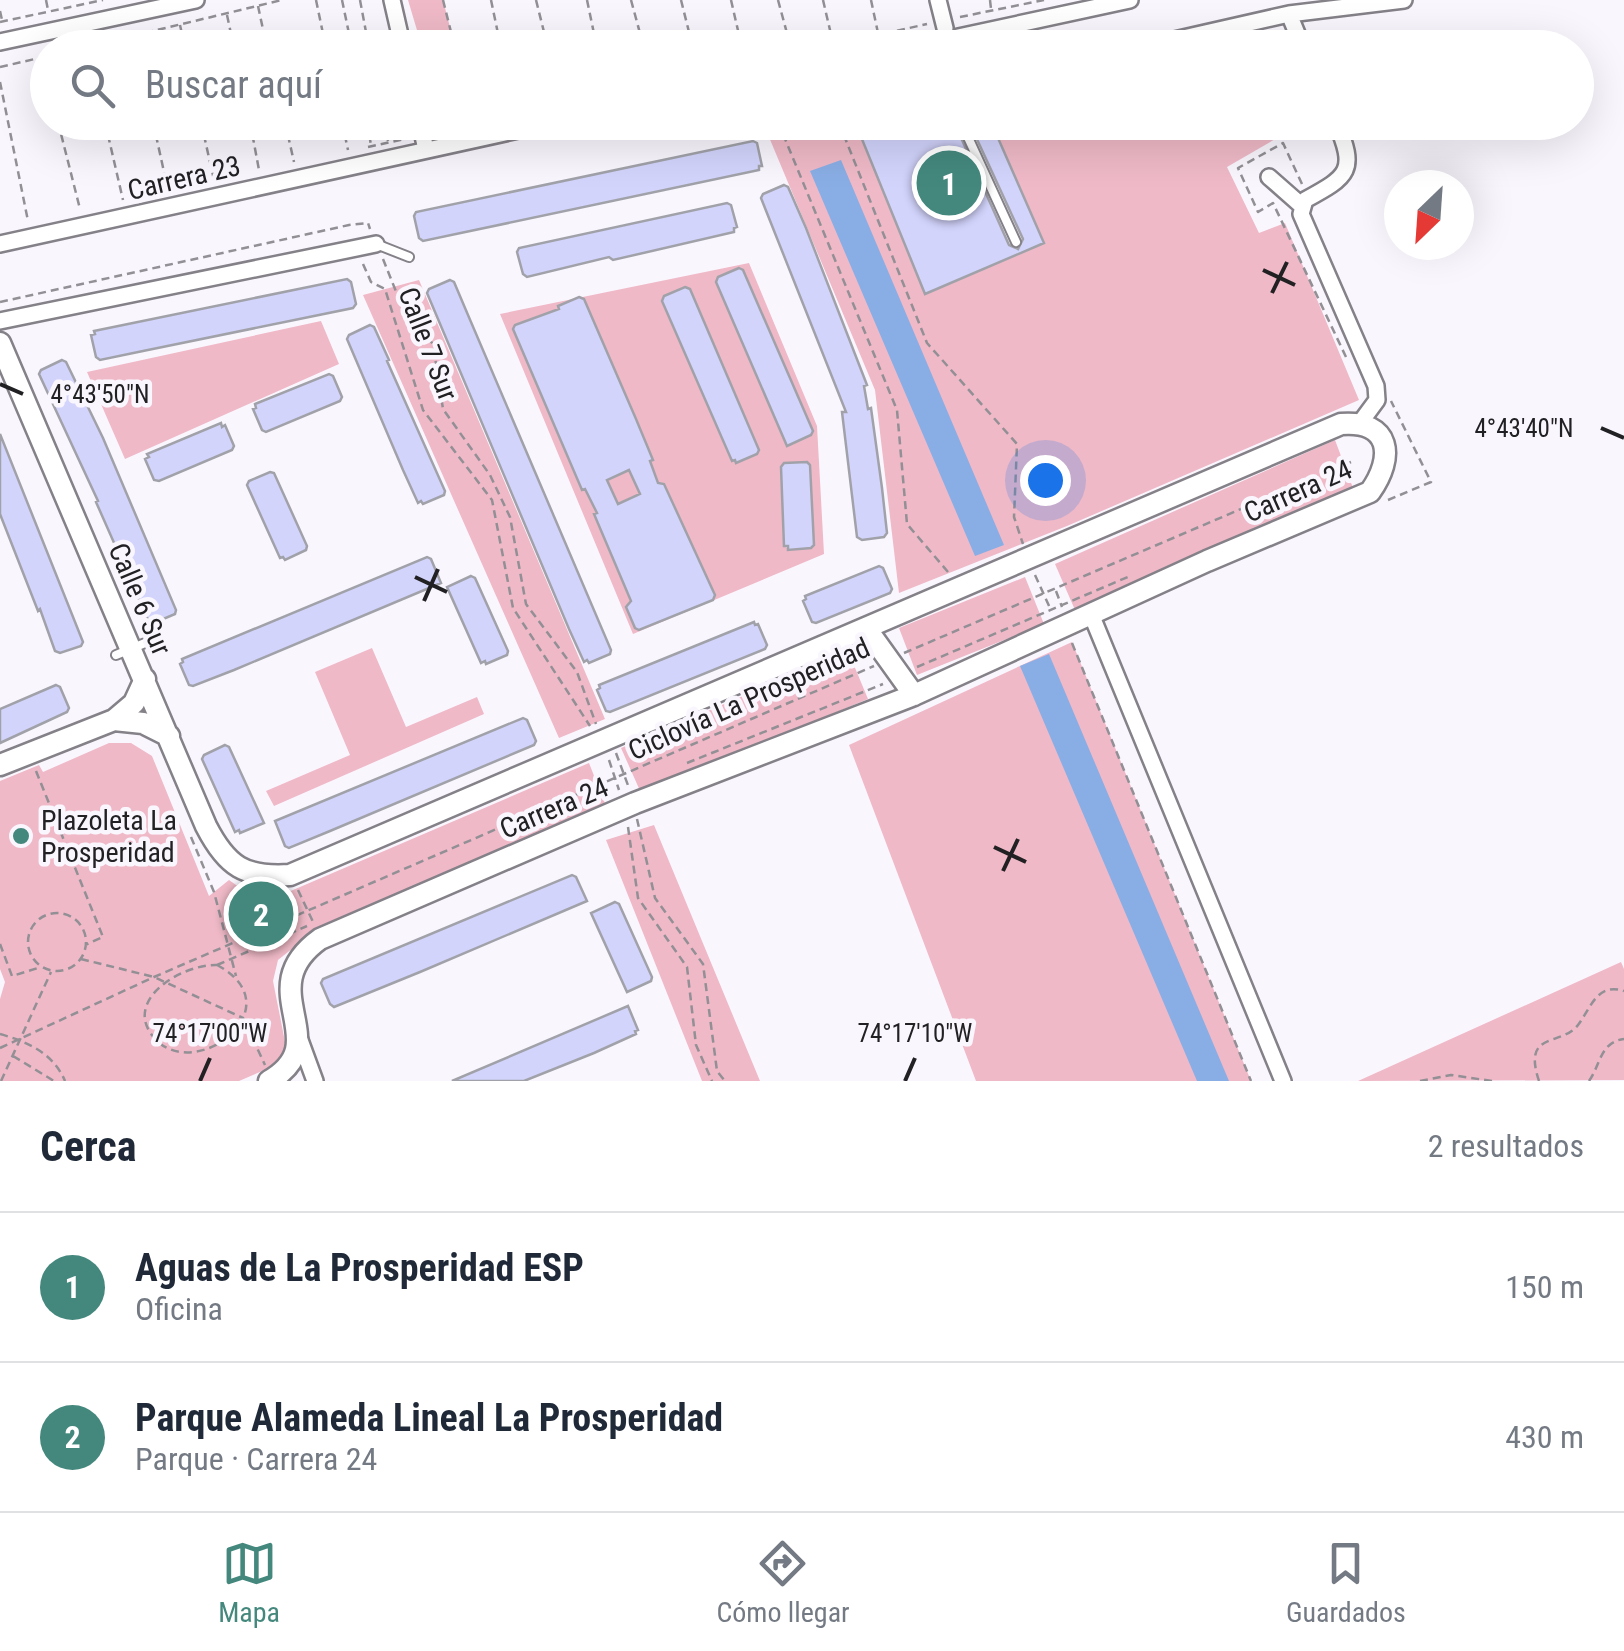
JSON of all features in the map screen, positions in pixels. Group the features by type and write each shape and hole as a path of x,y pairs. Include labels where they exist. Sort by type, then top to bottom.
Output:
{"street":[{"path":"56,30 196,0"},
{"path":"392,0 399,30"},
{"path":"938,0 946,28"},
{"path":"990,30 1130,0"},
{"path":"1218,30 1289,14 1404,0"},
{"path":"1289,14 1296,30"},
{"path":"0,42 30,36"},
{"path":"424,140 426,150"},
{"name":"Carrera 23","path":"0,244 472,140"},
{"path":"1344,140 1348,168 1340,181 1305,200 1302,206 1303,223 1376,386 1377,400 1360,422"},
{"path":"1269,177 1302,206"},
{"path":"0,321 376,244"},
{"name":"Calle 6 Sur","path":"0,343 219,851 241,870"},
{"name":"Carrera 24","path":"241,870 264,877 290,875 1336,426 1360,422 1379,434 1388,456 1382,475 1370,492 1092,614 1065,615 914,696 626,800 320,939 307,948 293,968 288,990 300,1040"},
{"path":"1092,614 1282,1081"},
{"path":"866,628 914,696"},
{"path":"0,765 114,720 134,703 145,680"},
{"path":"114,720 143,724 169,736"},
{"path":"275,1078 292,1064 300,1040"},
{"path":"275,1078 312,1081 300,1040"}],"lane":[{"path":"969,140 1016,242"},
{"path":"376,244 409,257"}],"path":[{"path":"46,0 48,12"},
{"path":"0,11 1,22 103,0"},
{"path":"156,30 282,0"},
{"path":"316,0 322,30"},
{"path":"342,0 348,30"},
{"path":"360,0 366,30"},
{"path":"443,0 450,30"},
{"path":"491,0 497,30"},
{"path":"536,0 544,30"},
{"path":"587,0 593,30"},
{"path":"632,0 640,30"},
{"path":"681,0 688,30"},
{"path":"731,0 738,30"},
{"path":"778,0 786,30"},
{"path":"823,0 830,30"},
{"path":"871,0 877,30"},
{"path":"990,0 992,11"},
{"path":"258,6 263,30"},
{"path":"227,13 230,30"},
{"path":"180,24 182,30"},
{"path":"0,67 30,60"},
{"path":"0,82 28,222"},
{"path":"62,140 80,211"},
{"path":"109,140 123,201"},
{"path":"156,140 169,191"},
{"path":"206,140 214,181"},
{"path":"254,140 260,171"},
{"path":"289,140 294,163"},
{"path":"346,140 348,152"},
{"path":"370,140 371,146"},
{"path":"786,140 898,410 907,524 954,579"},
{"path":"846,140 927,343 1017,444 1014,517 1051,610"},
{"path":"1302,185 1283,144 1238,168 1258,212 1273,204 1350,364"},
{"path":"0,302 368,223 403,310 433,344 443,409 490,476 510,517 526,604 576,672 638,830 655,898 703,964 717,1070 725,1081"},
{"name":"Calle 7 Sur","path":"349,225 371,282 386,289 423,410 492,500 513,608 602,741"},
{"name":"Ciclovía La Prosperidad","path":"0,1048 154,977 624,775 892,668 1044,595 1351,462"},
{"path":"1065,615 1131,576"},
{"path":"1056,590 1079,660 1251,1081"},
{"path":"683,765 878,687 892,668 1051,610 1065,615"},
{"path":"602,741 629,787 626,800 638,898 688,967 696,1045 712,1081"},
{"path":"29,754 103,936 85,945"},
{"path":"192,838 214,892 226,946 231,959 236,976 247,996 244,1018 228,1040 196,1053 165,1046 156,1040 147,1017 154,993 163,981 195,966 217,965 231,959 314,923 290,875"},
{"path":"0,944 12,976 42,967 67,970 81,959 85,945 85,935 75,920 58,914 40,919 28,943 42,967"},
{"path":"81,959 154,977 244,1018 275,1078"},
{"path":"217,965 236,976"},
{"path":"1,1081 52,970"},
{"path":"1538,1081 1535,1068 1542,1043 1576,1028 1603,991 1624,992"},
{"path":"0,1034 35,1046 56,1064 65,1081"},
{"path":"1589,1081 1606,1046 1612,1040 1624,1039"},
{"path":"12,1056 54,1081"},
{"path":"1420,1081 1451,1075 1492,1081"}],"shaded area":[{"path":"408,0 443,0 451,30 417,30"},
{"path":"770,140 862,140 926,293 1043,243 998,140 1274,140 1227,167 1259,233 1285,223 1359,400 1067,526 899,593 875,390"},
{"path":"749,263 817,426 824,554 633,634 500,314","holes":["727,377 742,409 714,420 700,389","810,466 812,501 783,502 781,467","812,509 811,548 789,550 785,546 782,511"]},
{"path":"419,280 605,719 559,738 363,295"},
{"path":"321,321 339,364 125,459 87,372"},
{"path":"1335,440 1353,488 1075,610 1055,564"},
{"path":"1025,577 1044,624 917,675 899,628"},
{"path":"1072,642 1251,1081 976,1081 849,745"},
{"path":"372,648 406,727 477,697 484,714 274,806 266,791 350,755 315,672"},
{"path":"848,651 868,699 641,793 621,748"},
{"path":"109,743 131,743 152,756 209,896 229,880 246,892 286,893 589,763 606,806 313,932 278,960 273,981 287,1052 274,1066 239,1081 0,1081 0,999 5,982 0,969 0,781 39,765 43,772"},
{"path":"654,825 760,1081 702,1081 606,840"},
{"path":"1621,962 1624,1080 1358,1081"}],"water":[{"path":"841,160 1004,545 975,556 810,171"},
{"path":"1049,654 1229,1081 1197,1081 1020,666"}],"building":[{"path":"862,140 962,140 1009,245 1018,249 1023,239 977,140 999,140 1044,243 925,294"},
{"path":"757,143 762,166 759,170 423,241 419,238 416,212"},
{"path":"784,185 806,228 867,385 864,386 868,409 871,408 882,488 887,533 884,537 857,537 842,412 846,412 761,198"},
{"path":"727,203 737,227 734,232 613,260 609,257 527,277 523,274 519,248"},
{"path":"739,268 813,431 787,446 716,282 718,277"},
{"path":"347,279 356,304 353,308 100,360 96,357 91,335 94,331"},
{"path":"450,280 611,650 589,663 584,662 569,629 427,293"},
{"path":"685,287 690,289 759,450 736,463 662,301 664,296"},
{"path":"579,297 584,299 653,460 650,461 658,483 664,484 715,595 713,600 639,630 626,607 631,601 594,514 597,513 585,489 582,490 513,329 559,309 558,306","holes":["629,470 640,494 618,504 607,480"]},
{"path":"370,325 445,491 423,504 418,503 347,339"},
{"path":"62,360 103,438 176,610 154,623 149,622 39,374"},
{"path":"329,374 342,397 340,401 266,432 262,430 253,409 255,404"},
{"path":"221,423 234,446 232,450 154,480 145,459 147,454"},
{"path":"0,434 83,642 60,653 55,651 0,514"},
{"path":"807,462 814,545 788,550 784,546 781,467 784,463"},
{"path":"274,473 307,546 285,560 280,558 247,485"},
{"path":"427,557 441,583 189,685 180,664 182,659"},
{"path":"879,566 892,589 890,593 812,622 803,601 805,596"},
{"path":"471,576 508,651 486,664 481,663 447,587"},
{"path":"754,622 767,645 765,649 606,711 597,690 599,685"},
{"path":"56,685 69,708 67,712 0,743 0,709"},
{"path":"523,718 536,741 534,745 289,848 285,846 275,821"},
{"path":"225,745 264,823 240,833 235,832 202,759"},
{"path":"572,875 587,901 334,1007 330,1004 321,983 323,979"},
{"path":"615,902 652,977 627,992 591,913"},
{"path":"628,1006 638,1030 636,1034 594,1053 524,1081 452,1081"}],"place":[{"name":"Aguas de La Prosperidad ESP","path":"949,183"},
{"name":"Plazoleta La Prosperidad","path":"21,836"},
{"name":"Parque Alameda Lineal La Prosperidad","path":"261,914"}]}
